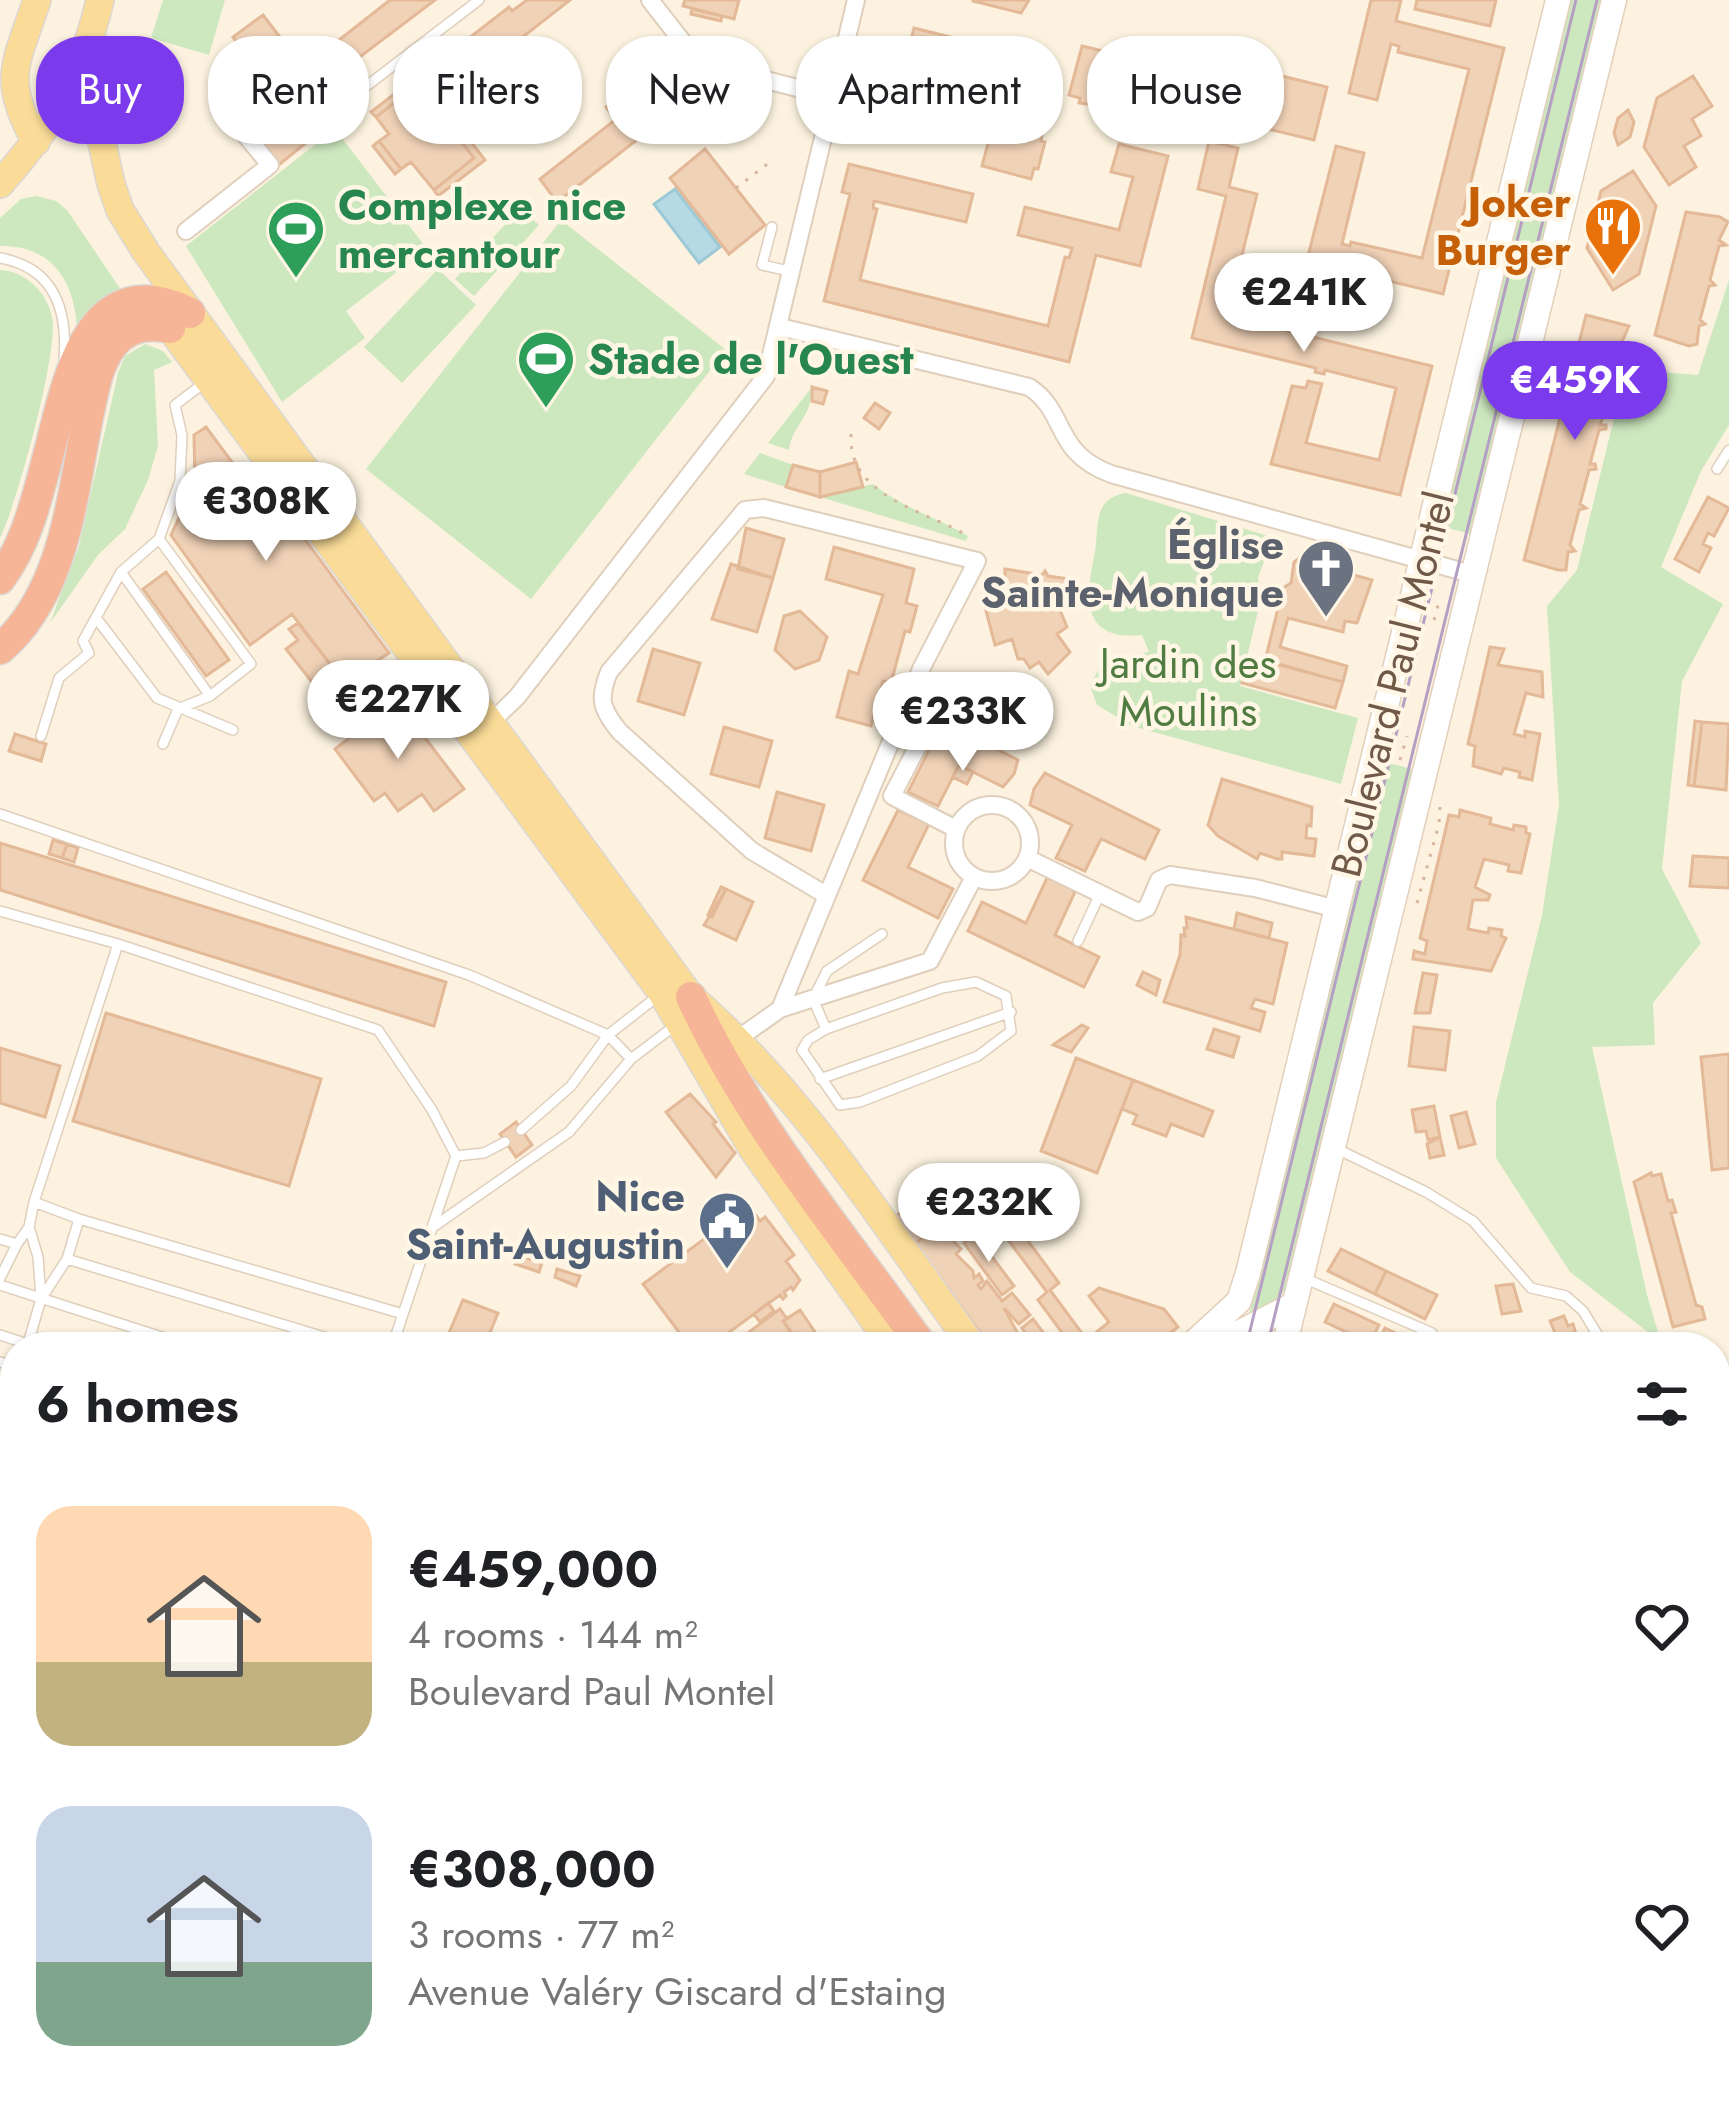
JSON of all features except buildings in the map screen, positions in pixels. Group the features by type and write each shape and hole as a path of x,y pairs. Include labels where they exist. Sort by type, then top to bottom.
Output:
{"highway":[{"path":"0,579 14,561 30,521 60,403 84,338 114,309 166,303 180,321 138,327 110,348 93,394 50,578 29,618 0,649"},
{"path":"677,1004 716,1050 912,1332"}],"main road":[{"path":"0,41 24,0"},
{"path":"0,184 36,142 26,129 10,82 11,62 38,0"},
{"path":"90,36 100,0"},
{"name":"Boulevard Paul Montel","path":"1206,1332 1239,1301 1558,0"},
{"name":"Boulevard Paul Montel","path":"1287,1332 1614,0"},
{"path":"101,144 120,210 208,380 677,1004 739,1038 793,1098 962,1332"},
{"path":"180,321 492,721 677,1004 752,1148 882,1332"},
{"path":"1242,1332 1293,1305"}],"street":[{"path":"650,0 696,59 710,67 796,88"},
{"path":"847,36 856,0"},
{"path":"186,231 270,166 252,144"},
{"path":"492,721 517,697 760,385 780,326 822,144"},
{"path":"780,326 1029,387 1043,397 1078,459 1096,469 1475,574"},
{"path":"780,1009 921,669 977,561 764,508 745,510 609,672 599,695 602,711 752,851 826,895"},
{"path":"956,829 892,796 940,703 987,725"},
{"path":"982,806 1006,808 1016,814 1028,834 1027,858 1010,876 998,880 974,877 958,861 956,829 982,806"},
{"path":"1027,858 1138,912 1147,908 1159,880 1170,875 1255,888 1337,909"},
{"path":"739,1038 780,1009 930,961 974,877"}],"lane":[{"path":"369,84 479,0"},
{"path":"772,227 762,265 793,272"},
{"path":"0,258 35,269 52,285 62,306 65,353 60,403"},
{"path":"41,736 59,678 88,653 83,641 121,572 159,538 180,481 182,435 175,405 208,380"},
{"path":"1717,469 1729,450"},
{"path":"159,538 251,664 210,696 178,709 164,744"},
{"path":"121,572 210,696"},
{"path":"97,619 157,698 233,730"},
{"path":"0,814 447,967 608,1035 631,1060"},
{"path":"1078,940 1100,894"},
{"path":"0,910 378,1030 432,1110 456,1156 397,1332"},
{"path":"826,1029 813,999 827,971 882,934"},
{"path":"118,944 29,1227 0,1282 146,1332"},
{"path":"930,961 942,988"},
{"path":"976,982 1006,996 1011,1012 1011,1031 978,1056 860,1102 840,1105 802,1050 826,1029 942,988 976,982"},
{"path":"521,1130 571,1086 608,1035 677,1004"},
{"path":"434,1227 569,1132 677,1004"},
{"path":"820,1079 1011,1012"},
{"path":"456,1156 484,1153 506,1142"},
{"path":"1332,1148 1357,1156 1473,1221 1519,1278 1531,1288 1566,1296 1596,1332"},
{"path":"34,1202 403,1314"},
{"path":"41,1299 67,1259 79,1219"},
{"path":"29,1227 38,1257 41,1299 33,1332"},
{"path":"0,1239 17,1244"},
{"path":"67,1259 308,1332"},
{"path":"1300,1276 1427,1332"}],"path":[{"path":"736,188 770,162"},
{"path":"851,434 850,446 873,484 911,511 968,536"},
{"path":"1434,620 1440,598"},
{"path":"1400,760 1407,736"}],"green space":[{"path":"163,0 225,0 215,36 208,36 208,55 184,48 184,36 152,36"},
{"path":"1571,0 1601,0 1471,534 1443,527"},
{"name":"Complexe nice mercantour","path":"316,144 346,144 427,249 346,311 365,338 282,402 186,246"},
{"path":"36,196 56,201 67,210 125,296 77,335 73,300 59,272 35,253 0,246 0,218 21,199"},
{"path":"520,208 539,225 509,258 490,241"},
{"name":"Stade de l'Ouest","path":"561,220 726,350 531,599 366,469"},
{"path":"485,246 504,263 474,296 455,279"},
{"path":"438,269 476,305 402,383 364,347"},
{"path":"0,270 18,274 40,291 52,317 52,335 35,428 0,538"},
{"path":"1729,280 1729,425 1701,471 1661,567 1723,604 1682,681 1662,869 1701,943 1653,1003 1655,1045 1592,1047 1658,1332 1648,1332 1570,1272 1496,1158 1496,1102 1542,915 1559,805 1547,606 1577,570 1626,369 1698,375"},
{"path":"145,344 163,351 172,362 154,370 158,446 148,480 125,529 98,555 50,623 79,546 118,373 125,356"},
{"path":"812,387 809,406 789,450 768,443"},
{"path":"760,453 793,465 786,487 744,474"},
{"path":"873,484 968,536 966,541 820,497"},
{"name":"Jardin des Moulins","path":"1126,493 1268,536 1270,547 1258,577 1261,599 1240,686 1358,718 1341,784 1132,726 1097,705 1090,685 1103,662 1149,652 1142,635 1109,632 1099,625 1090,603 1100,513 1109,499"},
{"path":"1385,762 1412,769 1286,1288 1273,1307 1247,1323"}],"water":[{"path":"675,189 720,247 699,263 654,204"}],"tram line":[{"path":"1250,1332 1576,0"},
{"path":"1271,1332 1597,0"}],"place":[{"name":"Joker Burger","path":"1613,277"},
{"name":"Complexe nice mercantour","path":"296,280"},
{"name":"Stade de l'Ouest","path":"546,410"},
{"name":"Église Sainte-Monique","path":"1326,619"},
{"name":"Nice Saint-Augustin","path":"727,1271"}]}
